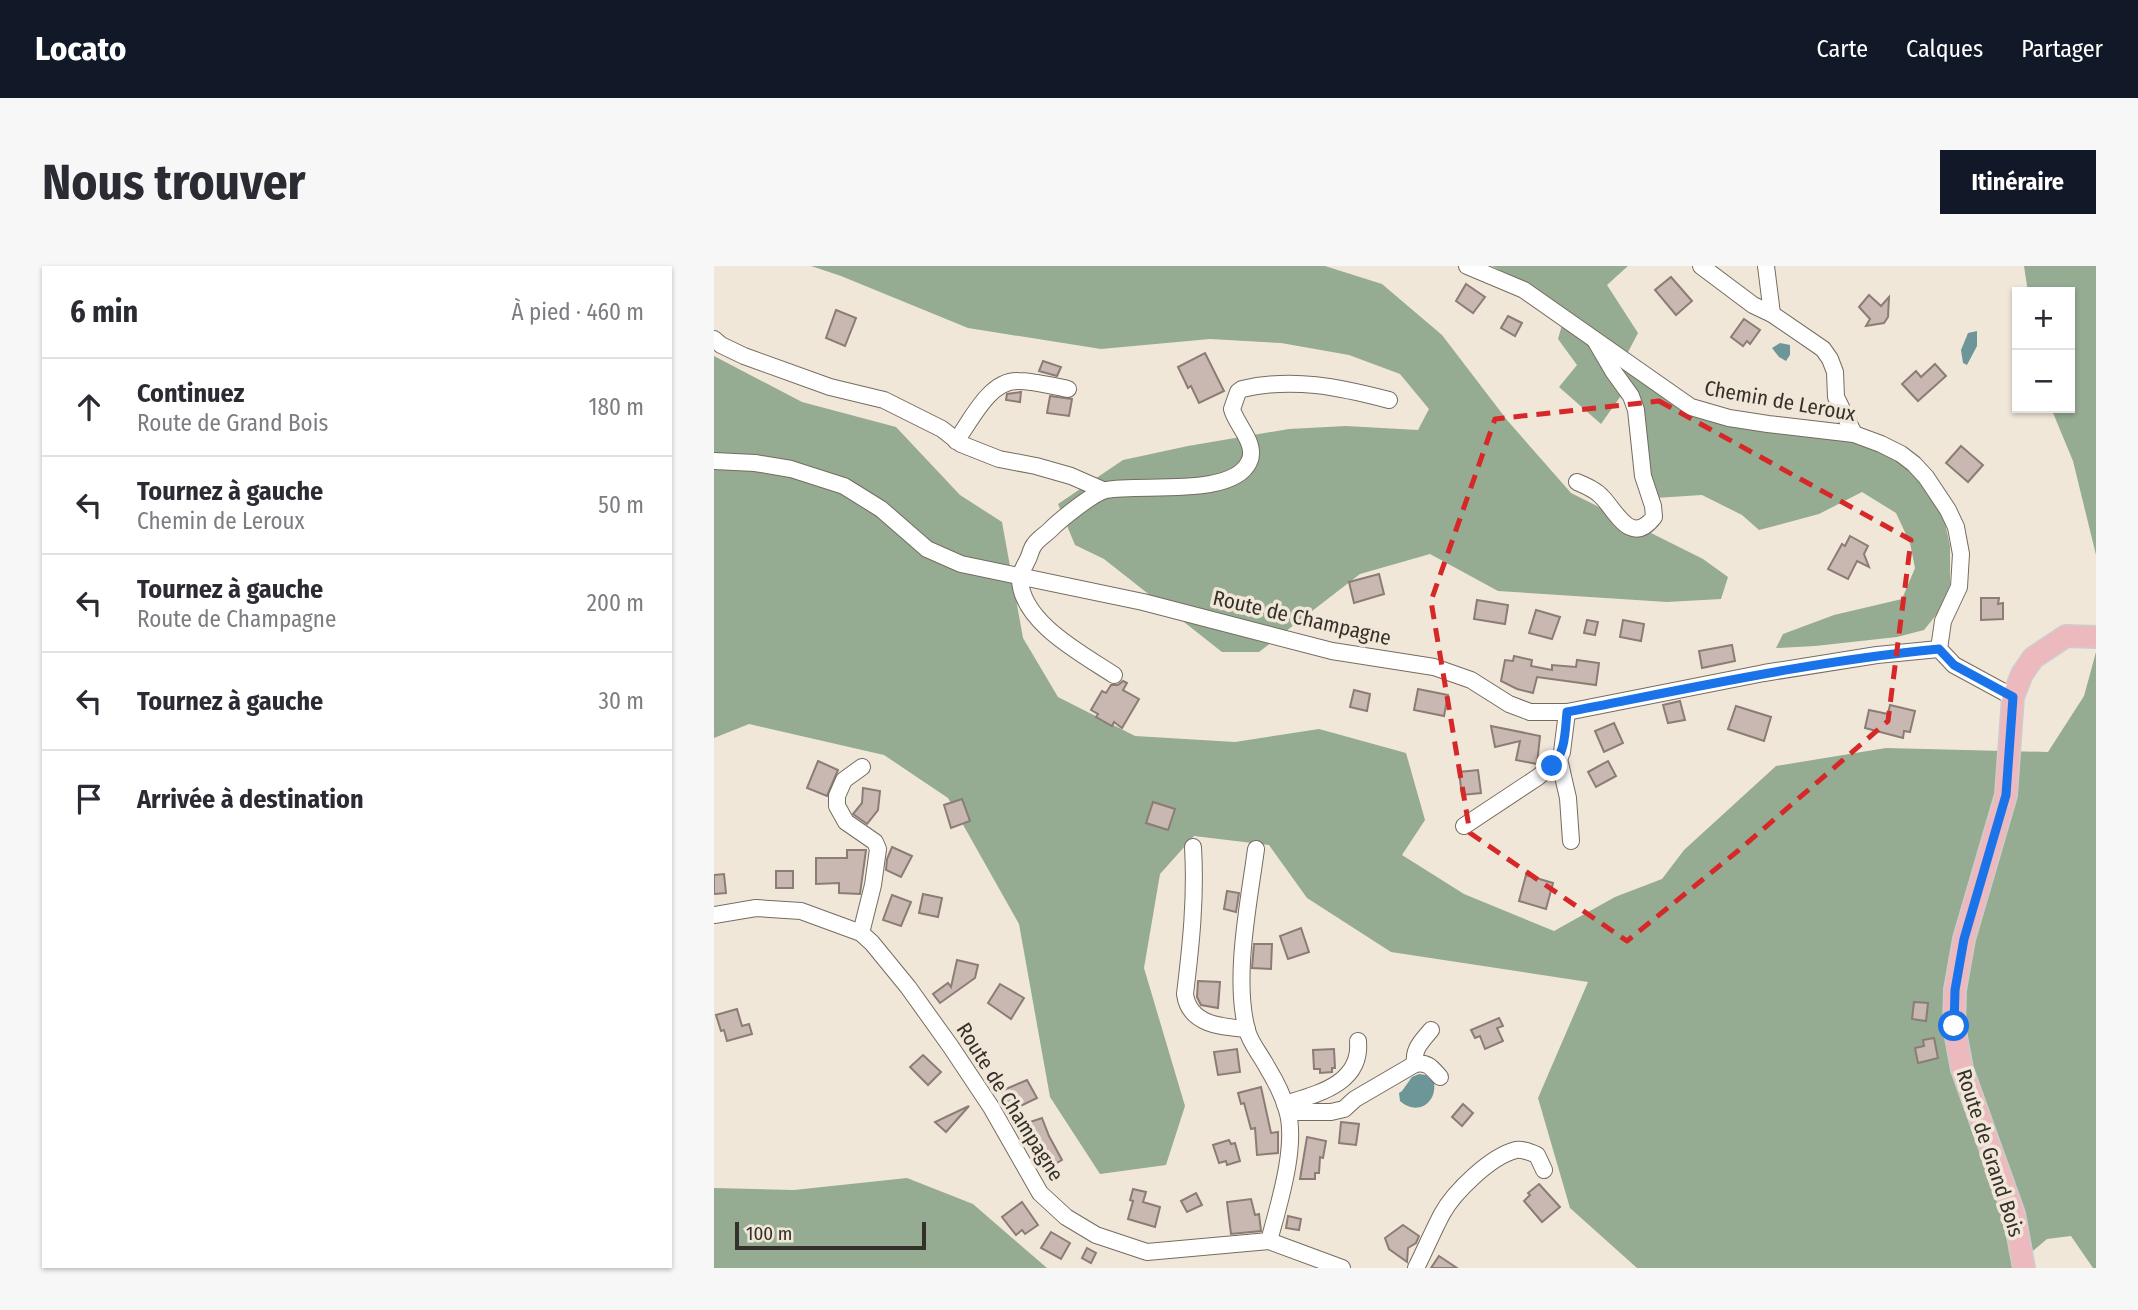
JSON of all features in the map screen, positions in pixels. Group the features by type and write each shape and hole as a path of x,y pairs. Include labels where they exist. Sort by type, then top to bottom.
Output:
{"main road":[{"name":"Route de Grand Bois","path":"2024,1268 2014,1214 1962,1069 1954,1026 1955,990 1964,939 2006,795 2013,697 2027,666 2046,648 2066,636 2096,637"}],"street":[{"name":"Chemin de Leroux","path":"1467,266 1524,289 1690,407 1729,418 1854,434 1881,444 1914,464 1948,510 1961,554 1959,587 1942,621 1939,649"},
{"path":"1701,266 1753,305 1772,314 1823,349 1835,372 1836,397 1854,434"},
{"path":"1766,266 1772,314"},
{"path":"1577,482 1596,492 1620,521 1629,526 1644,526 1654,517 1654,506 1643,476 1636,410 1631,396 1593,336"},
{"path":"714,339 744,356 830,387 884,400 942,429 961,444 999,459 1036,466 1103,490 1205,486 1221,482 1240,471 1250,461 1251,451 1244,430 1232,409 1242,388 1278,382 1319,385 1389,400"},
{"path":"956,441 989,395 1004,383 1017,380 1068,389"},
{"name":"Route de Champagne","path":"714,461 755,463 792,469 835,482 881,509 927,549 961,564 1143,602 1332,651 1434,667 1471,680 1509,704 1530,712 1567,712 1764,673 1877,655 1939,649"},
{"path":"1103,490 1060,520 1034,545 1020,578 1027,605 1054,636 1114,675"},
{"path":"1939,649 1954,665 2013,697"},
{"path":"1464,826 1559,760 1567,712"},
{"path":"1559,760 1568,798 1571,841"},
{"path":"861,933 873,885 878,849 875,842 846,822 837,806 844,780 862,767"},
{"path":"1193,847 1195,883 1186,1002 1190,1010 1207,1024 1247,1029"},
{"path":"1256,849 1242,954 1243,1000 1247,1029 1286,1108 1290,1148 1269,1241"},
{"name":"Route de Champagne","path":"714,915 756,908 801,911 861,933 908,986 951,1047 1040,1193 1066,1217 1096,1235 1147,1252 1269,1241 1342,1268"},
{"path":"1415,1065 1415,1049 1431,1030"},
{"path":"1286,1108 1327,1091 1339,1083 1357,1059 1358,1041"},
{"path":"1286,1108 1331,1112 1344,1110 1355,1099 1415,1065 1424,1063 1430,1065 1440,1077"},
{"path":"1416,1268 1443,1212 1458,1192 1479,1173 1518,1150 1537,1155 1544,1170"}],"highlighted area":[{"path":"1659,401 1911,540 1888,721 1739,850 1627,941 1470,833 1431,601 1495,419"}],"green space":[{"path":"811,266 1325,266 1382,284 1442,335 1507,420 1571,493 1703,559 1728,577 1721,599 1667,602 1498,591 1430,554 1360,574 1259,652 1222,652 1104,559 1075,545 1058,504 1123,460 1188,446 1289,429 1346,426 1418,430 1429,409 1400,374 1349,355 1281,343 1210,339 1101,349 968,328"},
{"path":"1492,266 1628,266 1607,285 1638,333 1627,354 1688,411 1851,438 1894,456 1916,475 1943,513 1950,546 1950,585 1937,614 1924,630 1897,637 1776,648 1783,634 1834,615 1902,599 1915,568 1910,543 1896,513 1862,492 1819,514 1759,530 1742,515 1702,495 1655,498 1646,471 1640,415 1620,397 1601,424 1559,387 1577,365 1558,339 1566,311 1533,287"},
{"path":"2024,266 2096,266 2096,555 2073,461 2053,413 2075,413 2075,287 2027,287"},
{"path":"714,356 802,402 896,427 960,495 1002,522 1023,638 1058,697 1135,736 1235,742 1319,729 1406,753 1425,820 1402,855 1464,894 1554,931 1615,897 1662,879 1684,850 1776,766 1886,748 2048,752 2084,696 2096,652 2096,1268 2093,1268 2071,1236 2047,1239 2013,1268 1637,1268 1570,1208 1538,1098 1588,982 1391,952 1307,898 1269,845 1194,836 1160,874 1144,968 1185,1106 1166,1165 1100,1174 1050,1097 1019,924 948,798 884,755 749,724 714,738"},
{"path":"907,1178 973,1204 1047,1268 714,1268 714,1188 794,1190"}],"water":[{"path":"1977,331 1977,346 1967,365 1963,363 1961,350 1968,333"},
{"path":"1780,343 1790,345 1790,355 1786,361 1772,348"},
{"path":"1426,1075 1434,1083 1434,1090 1429,1102 1424,1106 1412,1107 1400,1101 1399,1093 1412,1077"}],"building":[{"path":"1671,277 1692,301 1676,315 1655,290"},
{"path":"1466,284 1485,297 1473,313 1456,301"},
{"path":"1869,295 1881,306 1889,297 1888,317 1884,323 1866,326 1870,319 1859,307"},
{"path":"836,310 856,318 845,346 826,338"},
{"path":"1508,316 1522,323 1515,336 1501,328"},
{"path":"1744,319 1760,330 1750,344 1747,341 1743,346 1731,337"},
{"path":"1205,353 1224,391 1199,403 1178,367"},
{"path":"1043,361 1061,367 1057,376 1039,371"},
{"path":"1935,364 1946,376 1918,401 1902,384 1916,371 1921,377"},
{"path":"1021,392 1020,402 1006,400 1007,394"},
{"path":"1050,396 1072,399 1069,416 1047,413"},
{"path":"1961,446 1983,465 1968,482 1946,463"},
{"path":"1850,536 1868,546 1864,554 1869,567 1857,561 1848,579 1828,569 1842,544 1845,546"},
{"path":"1379,574 1384,594 1354,603 1349,582"},
{"path":"1981,598 1999,598 1998,604 2003,603 2003,619 1981,620"},
{"path":"1477,600 1508,605 1505,624 1474,619"},
{"path":"1536,610 1560,617 1552,639 1529,633"},
{"path":"1587,620 1598,622 1595,635 1584,633"},
{"path":"1623,620 1644,624 1641,641 1620,637"},
{"path":"1732,645 1735,661 1702,668 1699,651"},
{"path":"1514,656 1532,660 1531,666 1552,670 1552,665 1576,667 1577,660 1599,663 1596,685 1537,677 1533,693 1517,689 1501,681 1505,660 1513,661"},
{"path":"1123,681 1127,683 1123,690 1139,699 1122,728 1114,722 1112,726 1096,717 1098,714 1091,710 1102,691 1106,693 1111,685 1118,685"},
{"path":"1418,689 1448,695 1444,716 1414,710"},
{"path":"1354,690 1370,694 1367,711 1350,707"},
{"path":"1680,701 1685,720 1668,723 1663,705"},
{"path":"1890,705 1915,711 1910,732 1904,731 1903,738 1865,728 1869,710 1888,714"},
{"path":"1736,706 1771,717 1764,741 1728,729"},
{"path":"1614,723 1623,743 1604,752 1595,731"},
{"path":"1491,726 1540,736 1537,764 1516,760 1520,741 1495,747"},
{"path":"818,761 838,770 827,796 807,788"},
{"path":"1608,761 1616,776 1596,787 1588,772"},
{"path":"1478,770 1481,793 1462,795 1459,772"},
{"path":"863,788 880,791 878,810 867,824 853,814 862,803"},
{"path":"962,799 970,821 951,828 944,805"},
{"path":"1153,802 1175,809 1168,830 1146,823"},
{"path":"892,847 912,856 901,877 886,870"},
{"path":"847,850 866,850 860,894 839,893 839,883 816,884 816,858 847,858"},
{"path":"776,871 793,871 793,888 776,888"},
{"path":"724,874 726,893 714,894 714,875"},
{"path":"1526,875 1553,883 1546,909 1519,901"},
{"path":"1227,891 1239,893 1236,912 1224,909"},
{"path":"923,894 942,898 938,917 919,913"},
{"path":"892,895 911,902 901,926 883,920"},
{"path":"1301,928 1309,952 1288,959 1280,936"},
{"path":"1254,944 1272,944 1271,969 1252,968"},
{"path":"957,960 978,965 975,978 940,1003 933,994 948,983 951,987"},
{"path":"1198,981 1220,982 1218,1008 1201,1005 1197,997"},
{"path":"1000,984 1024,998 1011,1019 988,1003"},
{"path":"1914,1002 1928,1003 1926,1021 1912,1019"},
{"path":"737,1009 742,1026 749,1024 752,1034 727,1041 716,1015"},
{"path":"1499,1018 1503,1026 1497,1028 1503,1041 1485,1049 1480,1036 1475,1038 1471,1030"},
{"path":"1934,1038 1938,1058 1918,1063 1915,1048 1924,1046 1923,1040"},
{"path":"1237,1049 1240,1072 1218,1075 1214,1052"},
{"path":"1334,1049 1335,1068 1332,1068 1332,1072 1320,1073 1320,1069 1314,1069 1313,1050"},
{"path":"923,1055 941,1072 928,1085 910,1067"},
{"path":"1027,1080 1037,1098 1012,1110 1001,1091"},
{"path":"1261,1087 1271,1133 1278,1132 1278,1153 1257,1155 1255,1128 1251,1129 1244,1103 1241,1104 1238,1093"},
{"path":"1463,1104 1473,1113 1462,1126 1452,1117"},
{"path":"969,1106 946,1132 935,1122"},
{"path":"1042,1118 1062,1160 1045,1170 1034,1151 1036,1150 1028,1126 1032,1125 1030,1122"},
{"path":"1341,1122 1359,1124 1356,1145 1339,1143"},
{"path":"1307,1137 1326,1141 1323,1158 1320,1157 1319,1173 1315,1173 1315,1179 1300,1179"},
{"path":"1229,1140 1231,1144 1235,1143 1240,1161 1227,1165 1226,1161 1219,1163 1213,1145"},
{"path":"1539,1184 1560,1207 1542,1222 1524,1201 1530,1195 1528,1193"},
{"path":"1133,1189 1146,1192 1143,1202 1160,1207 1155,1227 1128,1219"},
{"path":"1196,1193 1202,1205 1187,1212 1181,1201"},
{"path":"1251,1199 1255,1215 1259,1214 1261,1231 1231,1234 1227,1202"},
{"path":"1022,1202 1038,1225 1025,1234 1022,1230 1016,1235 1002,1217"},
{"path":"1288,1216 1301,1219 1299,1230 1286,1228"},
{"path":"1403,1225 1419,1236 1416,1243 1408,1248 1407,1262 1389,1249 1385,1238"},
{"path":"1051,1232 1070,1243 1061,1259 1041,1248"},
{"path":"1087,1248 1096,1253 1091,1263 1082,1258"},
{"path":"1439,1256 1457,1268 1431,1268"}],"route":[{"path":"1552,766 1559,760 1562,752 1567,712 1764,673 1877,655 1939,649 1954,665 2013,697 2006,795 1964,939 1955,990 1954,1026"}]}
